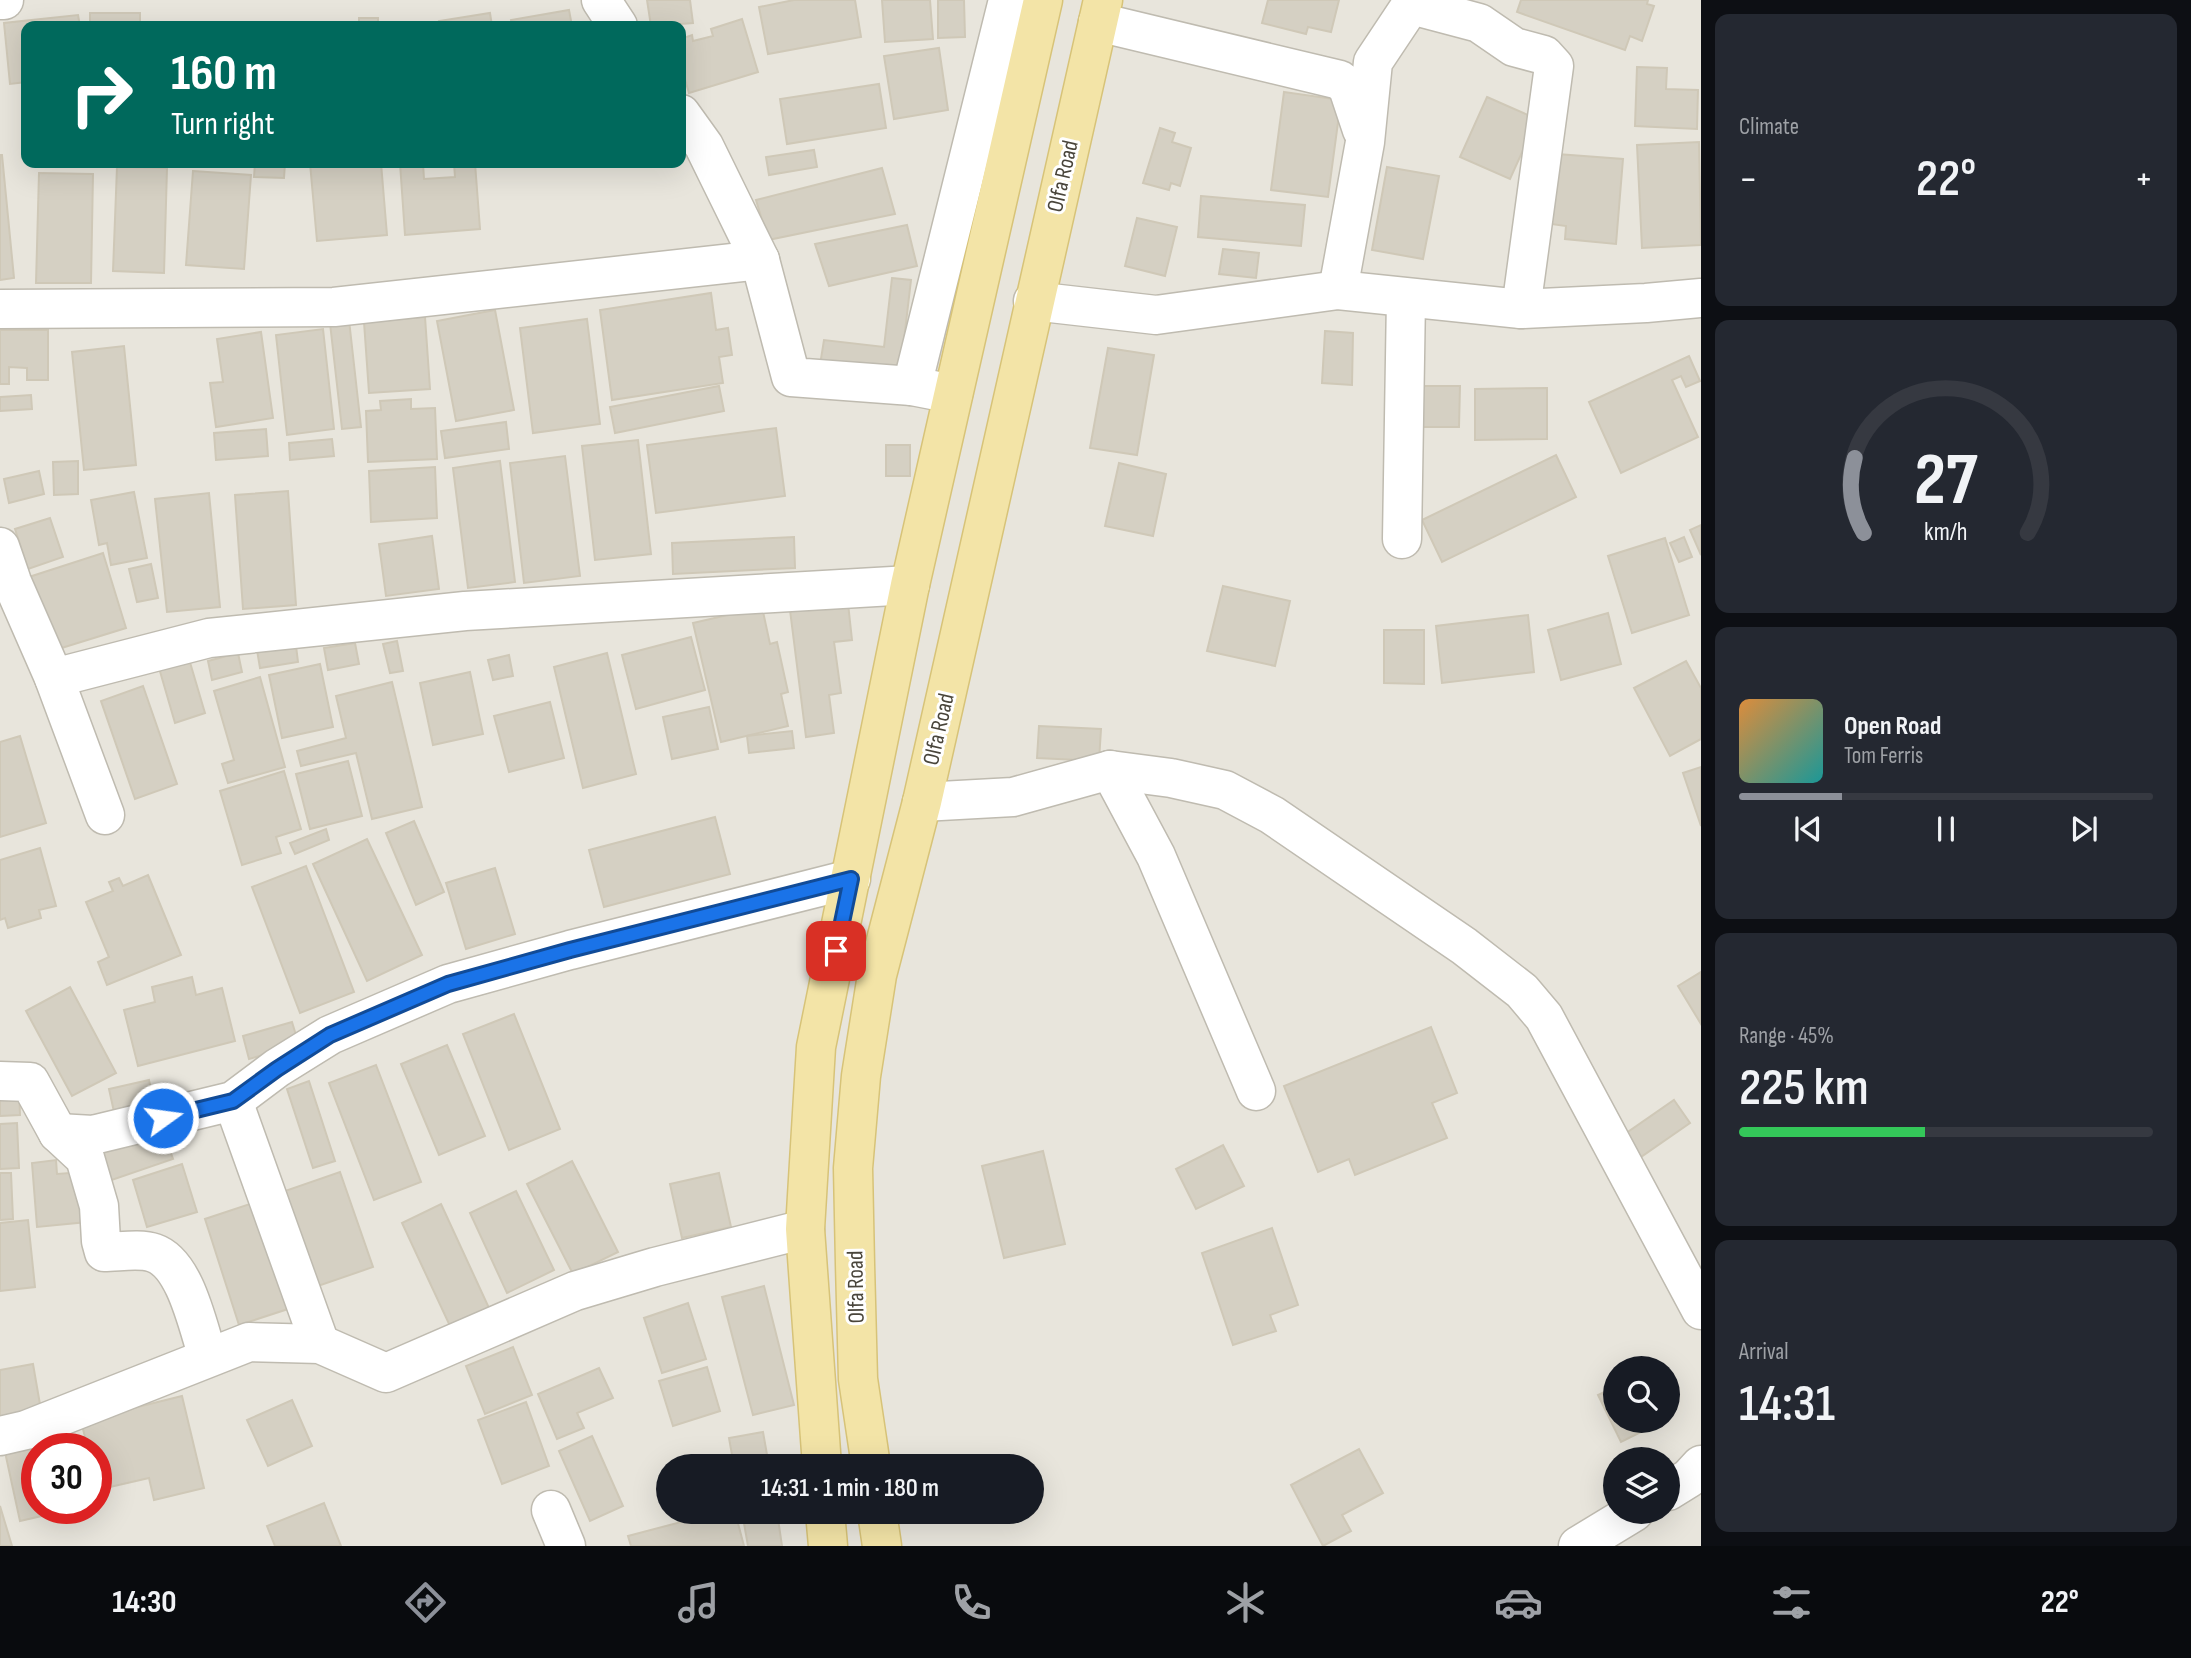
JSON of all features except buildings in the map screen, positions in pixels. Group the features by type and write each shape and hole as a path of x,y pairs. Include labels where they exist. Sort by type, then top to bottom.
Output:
{"main road":[{"path":"821,1454 805,1229 816,1047 910,585 1043,0"},
{"name":"Olfa Road","path":"868,1454 858,1379 853,1168 861,1076 877,975 922,802 1100,11"},
{"path":"826,1524 828,1546"},
{"path":"879,1524 882,1546"}],"street":[{"path":"601,0 615,21"},
{"path":"912,386 1008,0"},
{"path":"1338,290 1366,142 1373,62 1411,5 1479,23 1514,47 1544,55 1553,66 1521,309"},
{"path":"1100,11 1340,80 1348,88 1366,142"},
{"path":"686,121 704,146 760,260 791,377 912,386 954,394"},
{"path":"0,309 334,307 760,260"},
{"path":"1033,301 1156,315 1338,290 1521,309 1701,298"},
{"path":"1402,540 1406,298"},
{"path":"0,547 54,678 104,815"},
{"path":"54,678 209,638 236,635 465,611 910,585"},
{"path":"922,802 1013,797 1110,770 1171,778 1225,790 1272,815 1522,990 1544,1017 1701,1310"},
{"path":"1110,770 1156,856 1255,1091"},
{"path":"58,1133 93,1135 233,1101 285,1063 330,1035 448,984 570,950 851,879"},
{"path":"0,1082 30,1082 58,1133 85,1158 99,1206 104,1252 153,1253 169,1262 184,1285 208,1357"},
{"path":"233,1101 320,1344"},
{"path":"0,1436 26,1430 249,1342 320,1344 386,1373 575,1291 655,1267 805,1229"},
{"path":"1680,1484 1701,1465"},
{"path":"551,1510 566,1546"},
{"path":"1578,1546 1614,1524"}],"shaded area":[{"path":"0,0 1701,0 1701,1546 0,1546"}],"route":[{"path":"163,1118 233,1101 302,1051 330,1035 448,984 570,950 851,879 836,951"}]}
